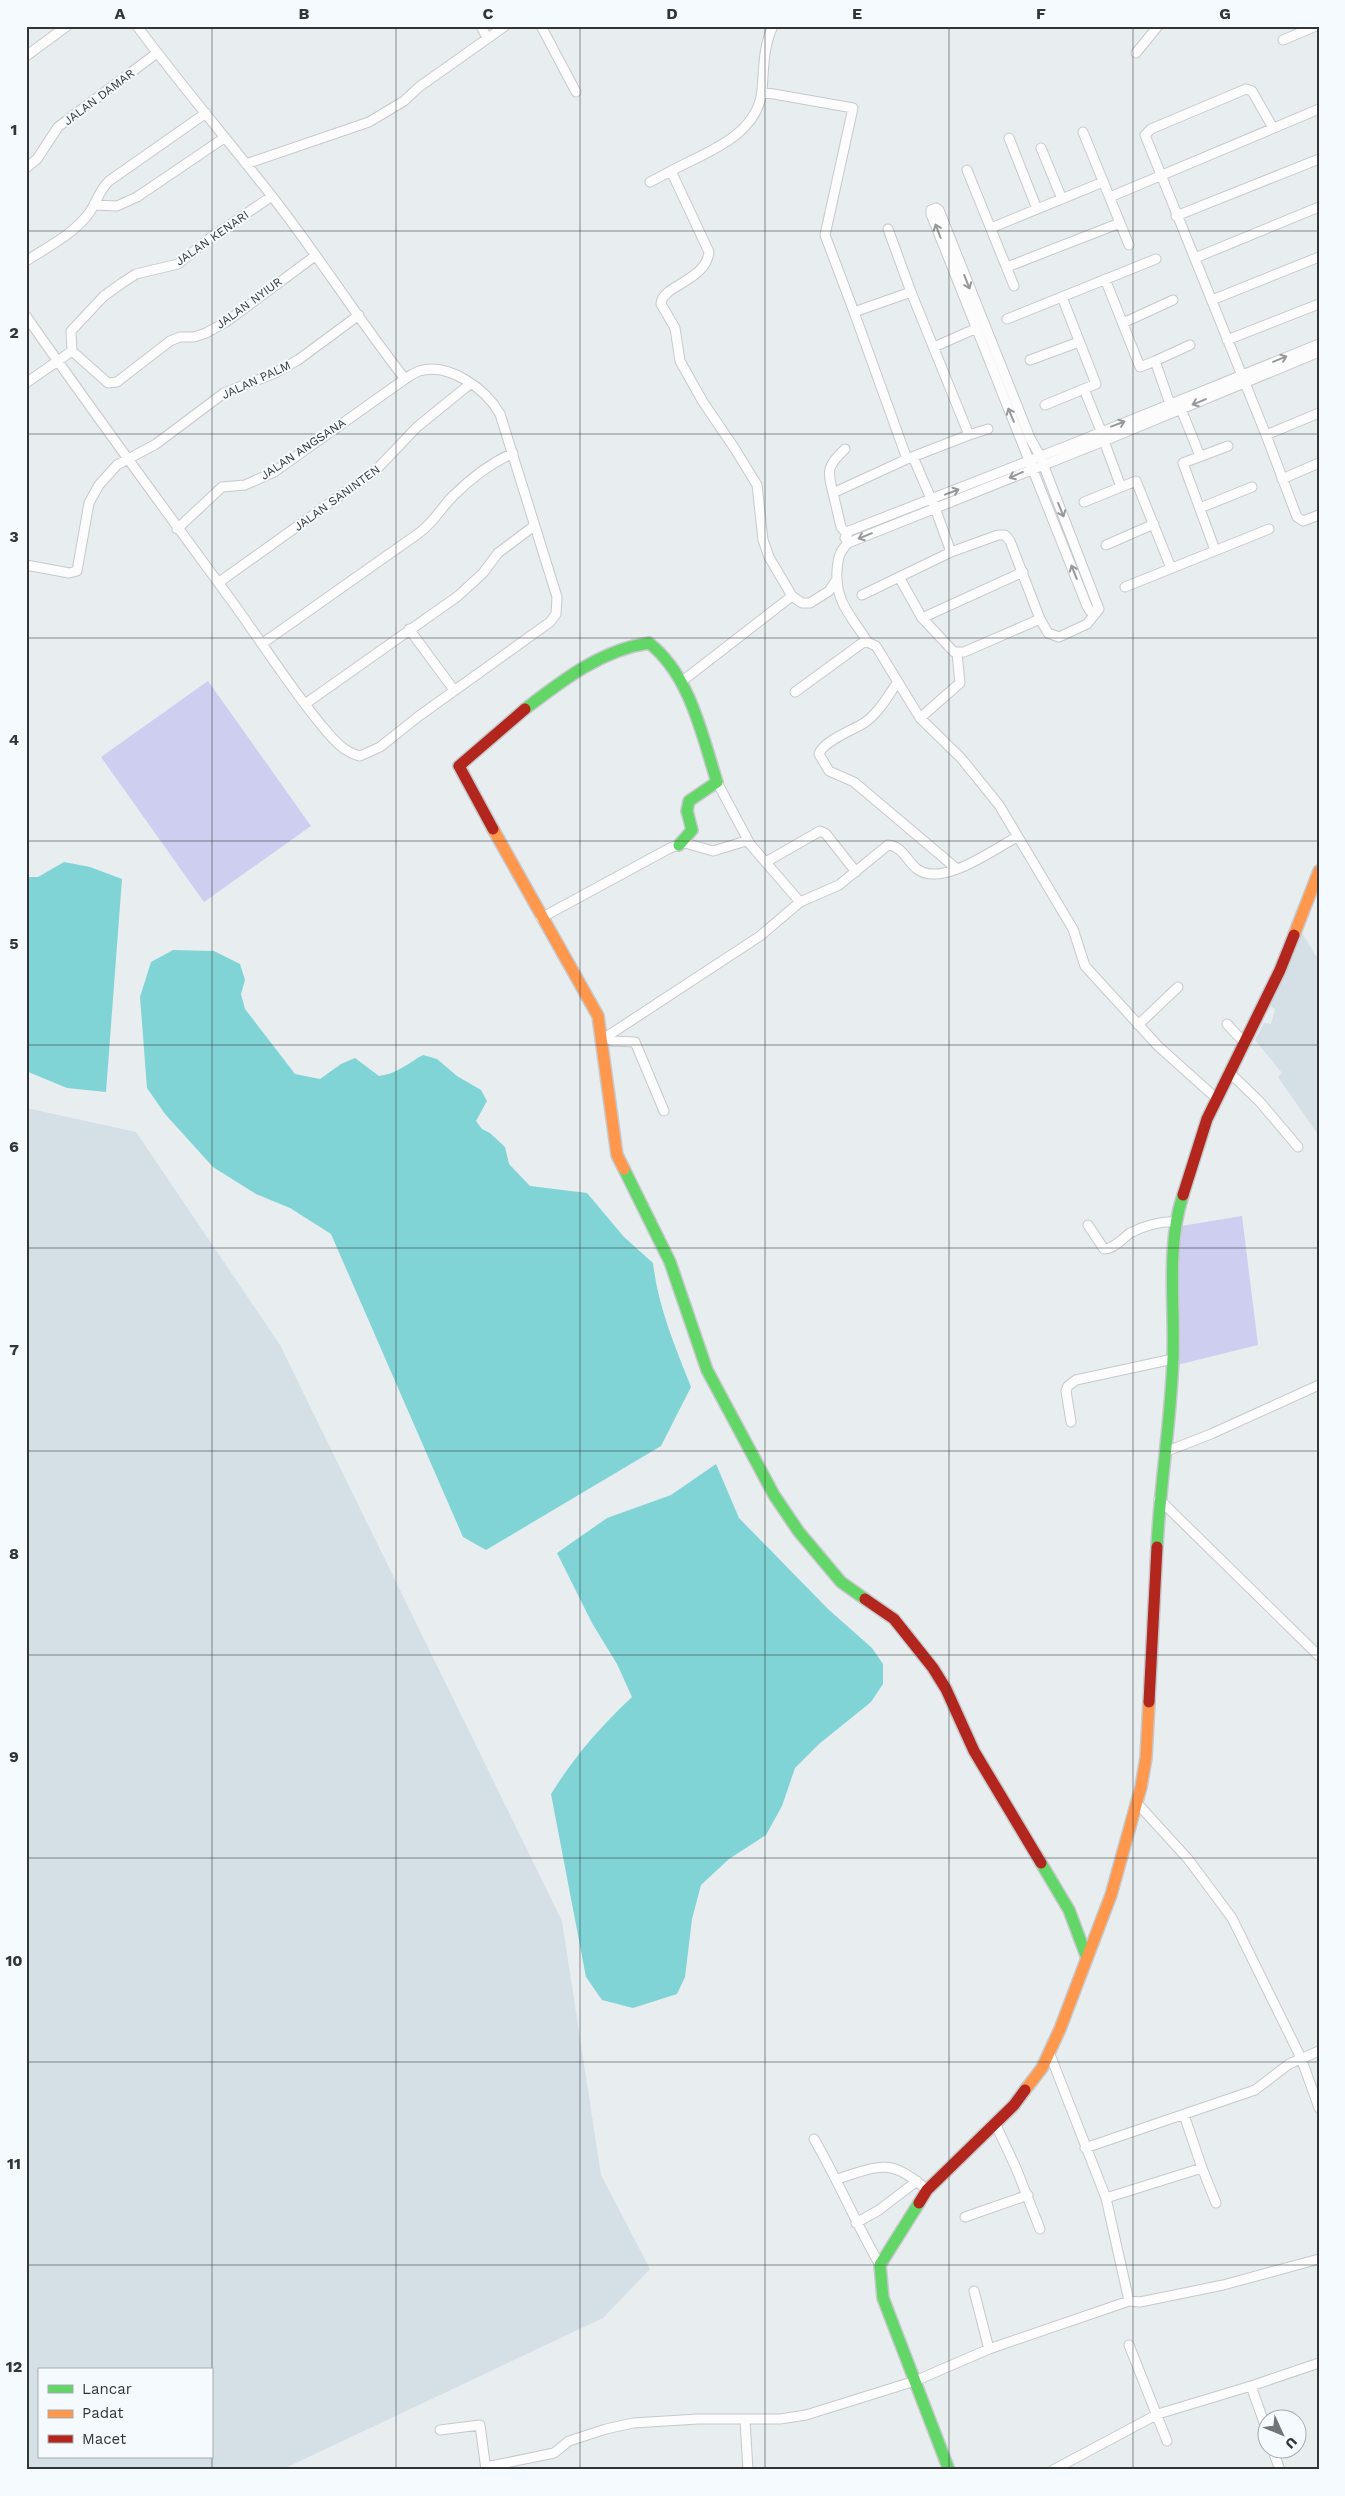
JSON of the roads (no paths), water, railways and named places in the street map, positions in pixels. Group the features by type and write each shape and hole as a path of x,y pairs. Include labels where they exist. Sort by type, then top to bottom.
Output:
{"street":[{"path":"26,56 67,26"},
{"path":"137,26 224,138 272,196 359,315 374,340 405,379"},
{"path":"481,26 487,38"},
{"path":"246,164 369,122 404,101 419,87 504,26"},
{"path":"541,26 576,92"},
{"path":"650,182 741,132 752,121 759,107 762,92 764,52 773,26"},
{"path":"1136,53 1158,26"},
{"path":"1283,40 1316,26"},
{"name":"JALAN DAMAR","path":"26,168 37,159 50,137 65,121 157,53"},
{"path":"1273,128 1252,91 1246,89 1147,132 1147,142 1299,520 1302,521 1319,515"},
{"path":"762,92 853,108 825,235 910,458 933,504 951,552"},
{"path":"1110,197 1319,109"},
{"path":"26,261 80,224 94,206 102,187 109,181 206,113"},
{"path":"1083,132 1129,245"},
{"path":"94,206 117,206 137,198 224,138"},
{"path":"1009,138 1037,209"},
{"path":"1042,148 1062,199"},
{"path":"1176,216 1319,159"},
{"path":"967,170 1014,286"},
{"path":"671,171 709,252 708,262 704,268 662,298 661,304 675,328 680,361 703,402 757,485 763,540 769,557 792,596 802,602 810,603 825,594 837,579"},
{"path":"991,228 1103,182"},
{"name":"JALAN KENARI","path":"72,351 72,331 104,296 136,274 178,264 209,239 272,196"},
{"path":"1195,258 1319,207"},
{"path":"862,595 951,552 998,535 1005,535 1023,572 1040,619 1048,633 1059,637 1091,622 1099,609 1098,602 1041,460 1026,440 1000,390 977,328 956,265 939,210 933,209 931,214 956,265 1009,386 1026,440 1031,464 1087,606 1090,611 1096,613"},
{"path":"1007,267 1120,223"},
{"path":"888,229 911,292 969,435"},
{"name":"JALAN NYIUR","path":"72,351 108,382 117,382 170,341 180,337 194,337 206,333 226,322 315,256"},
{"path":"1212,300 1319,257"},
{"path":"1007,319 1156,259"},
{"path":"1105,279 1140,367 1190,345"},
{"path":"854,312 911,292"},
{"path":"1045,405 1096,384 1062,297"},
{"path":"1123,323 1173,300"},
{"path":"1228,340 1319,304"},
{"name":"JALAN PALM","path":"26,566 69,573 77,571 89,503 93,494 117,465 156,444 224,393 275,373 314,350 359,315"},
{"name":"JALAN ANGSANA","path":"26,316 177,528 263,643 305,704 343,748 360,756 380,747 454,690 550,622 556,614 557,597 547,560 534,526 505,427 492,401 470,384 452,374 438,370 418,371 405,379 274,472 245,485 222,488 177,528"},
{"path":"934,347 977,328"},
{"path":"1030,360 1080,342"},
{"path":"1041,460 1104,442 1181,409 1319,344"},
{"path":"26,383 72,351"},
{"path":"1216,1098 1158,1046 1085,966 1073,929 989,791 961,758 920,718 876,646 867,642 841,602 837,579 838,558 847,538 1041,460 1101,431 1170,404 1319,352"},
{"path":"1155,361 1170,404"},
{"name":"JALAN SANINTEN","path":"218,583 376,470 417,427 470,384"},
{"path":"1000,390 1009,386"},
{"path":"1084,389 1101,431"},
{"path":"1181,409 1200,456"},
{"path":"1266,434 1319,413"},
{"path":"833,493 910,458 988,429"},
{"path":"1104,442 1121,487"},
{"path":"1215,550 1183,463 1228,446"},
{"path":"845,449 830,465 829,475 839,521 847,538"},
{"path":"263,643 419,532 437,518 452,497 465,485 483,470 513,453"},
{"path":"1282,479 1319,463"},
{"path":"1084,502 1136,481 1171,568"},
{"path":"1200,508 1252,487"},
{"path":"1106,545 1154,524"},
{"path":"305,704 473,583 498,553 534,526"},
{"path":"1125,587 1269,529"},
{"path":"922,618 1023,572"},
{"path":"899,576 922,618 957,653 960,683 920,718"},
{"path":"681,682 792,596"},
{"path":"957,653 1040,619"},
{"path":"409,629 454,690"},
{"path":"795,692 867,642"},
{"path":"800,902 750,844 717,782 681,682 655,646 650,643 637,644 602,658 555,686 521,712 458,766 541,918 598,1016 604,1037 617,1155 670,1262 707,1370 774,1495 799,1532 841,1582 894,1620 916,1644 934,1668 974,1751 1069,1910 1087,1958"},
{"path":"897,683 866,722 821,748 819,754 829,771 854,782 957,869"},
{"path":"679,845 694,831 686,811 689,801 717,782"},
{"path":"766,862 820,831 826,834 856,872"},
{"path":"604,1037 760,936 800,902 839,885 888,844 898,848 918,869 928,874 944,874 1017,837"},
{"path":"541,918 679,845 685,843 713,851 746,841 750,844"},
{"path":"880,2265 927,2190 1028,2089 1049,2052 1111,1895 1144,1774 1148,1729 1159,1499 1173,1359 1176,1222 1186,1182 1216,1098 1246,1042 1280,970 1316,885 1319,871"},
{"path":"1138,1025 1178,987"},
{"path":"1227,1024 1236,1032 1238,1038 1246,1042"},
{"path":"604,1037 612,1041 635,1042 664,1111"},
{"path":"1229,1072 1260,1102 1298,1147"},
{"path":"1088,1225 1104,1249 1109,1249 1132,1232 1161,1222 1176,1222"},
{"path":"1071,1422 1066,1391 1068,1386 1076,1380 1173,1359"},
{"path":"1165,1452 1211,1434 1319,1385"},
{"path":"1159,1499 1319,1656"},
{"path":"1137,1803 1188,1860 1232,1918 1301,2058 1319,2108"},
{"path":"1085,2148 1255,2090 1277,2071 1319,2051"},
{"path":"1049,2052 1106,2198 1129,2301"},
{"path":"1184,2115 1216,2203"},
{"path":"995,2123 1028,2195 1040,2229"},
{"path":"814,2139 837,2179 856,2223 880,2265 883,2298 949,2470"},
{"path":"837,2179 870,2168 886,2166 907,2173 927,2190"},
{"path":"1106,2198 1202,2168"},
{"path":"856,2223 880,2210 917,2181"},
{"path":"964,2217 1028,2195"},
{"path":"440,2430 480,2425 486,2468 554,2452 570,2440 633,2423 698,2419 780,2419 806,2415 915,2381 989,2349 1129,2301 1140,2302 1223,2285 1319,2259"},
{"path":"974,2291 989,2349"},
{"path":"1129,2345 1167,2440"},
{"path":"1054,2470 1158,2414 1319,2364"},
{"path":"1251,2386 1259,2408"},
{"path":"745,2420 748,2470"},
{"path":"1276,2458 1280,2470"}]}
